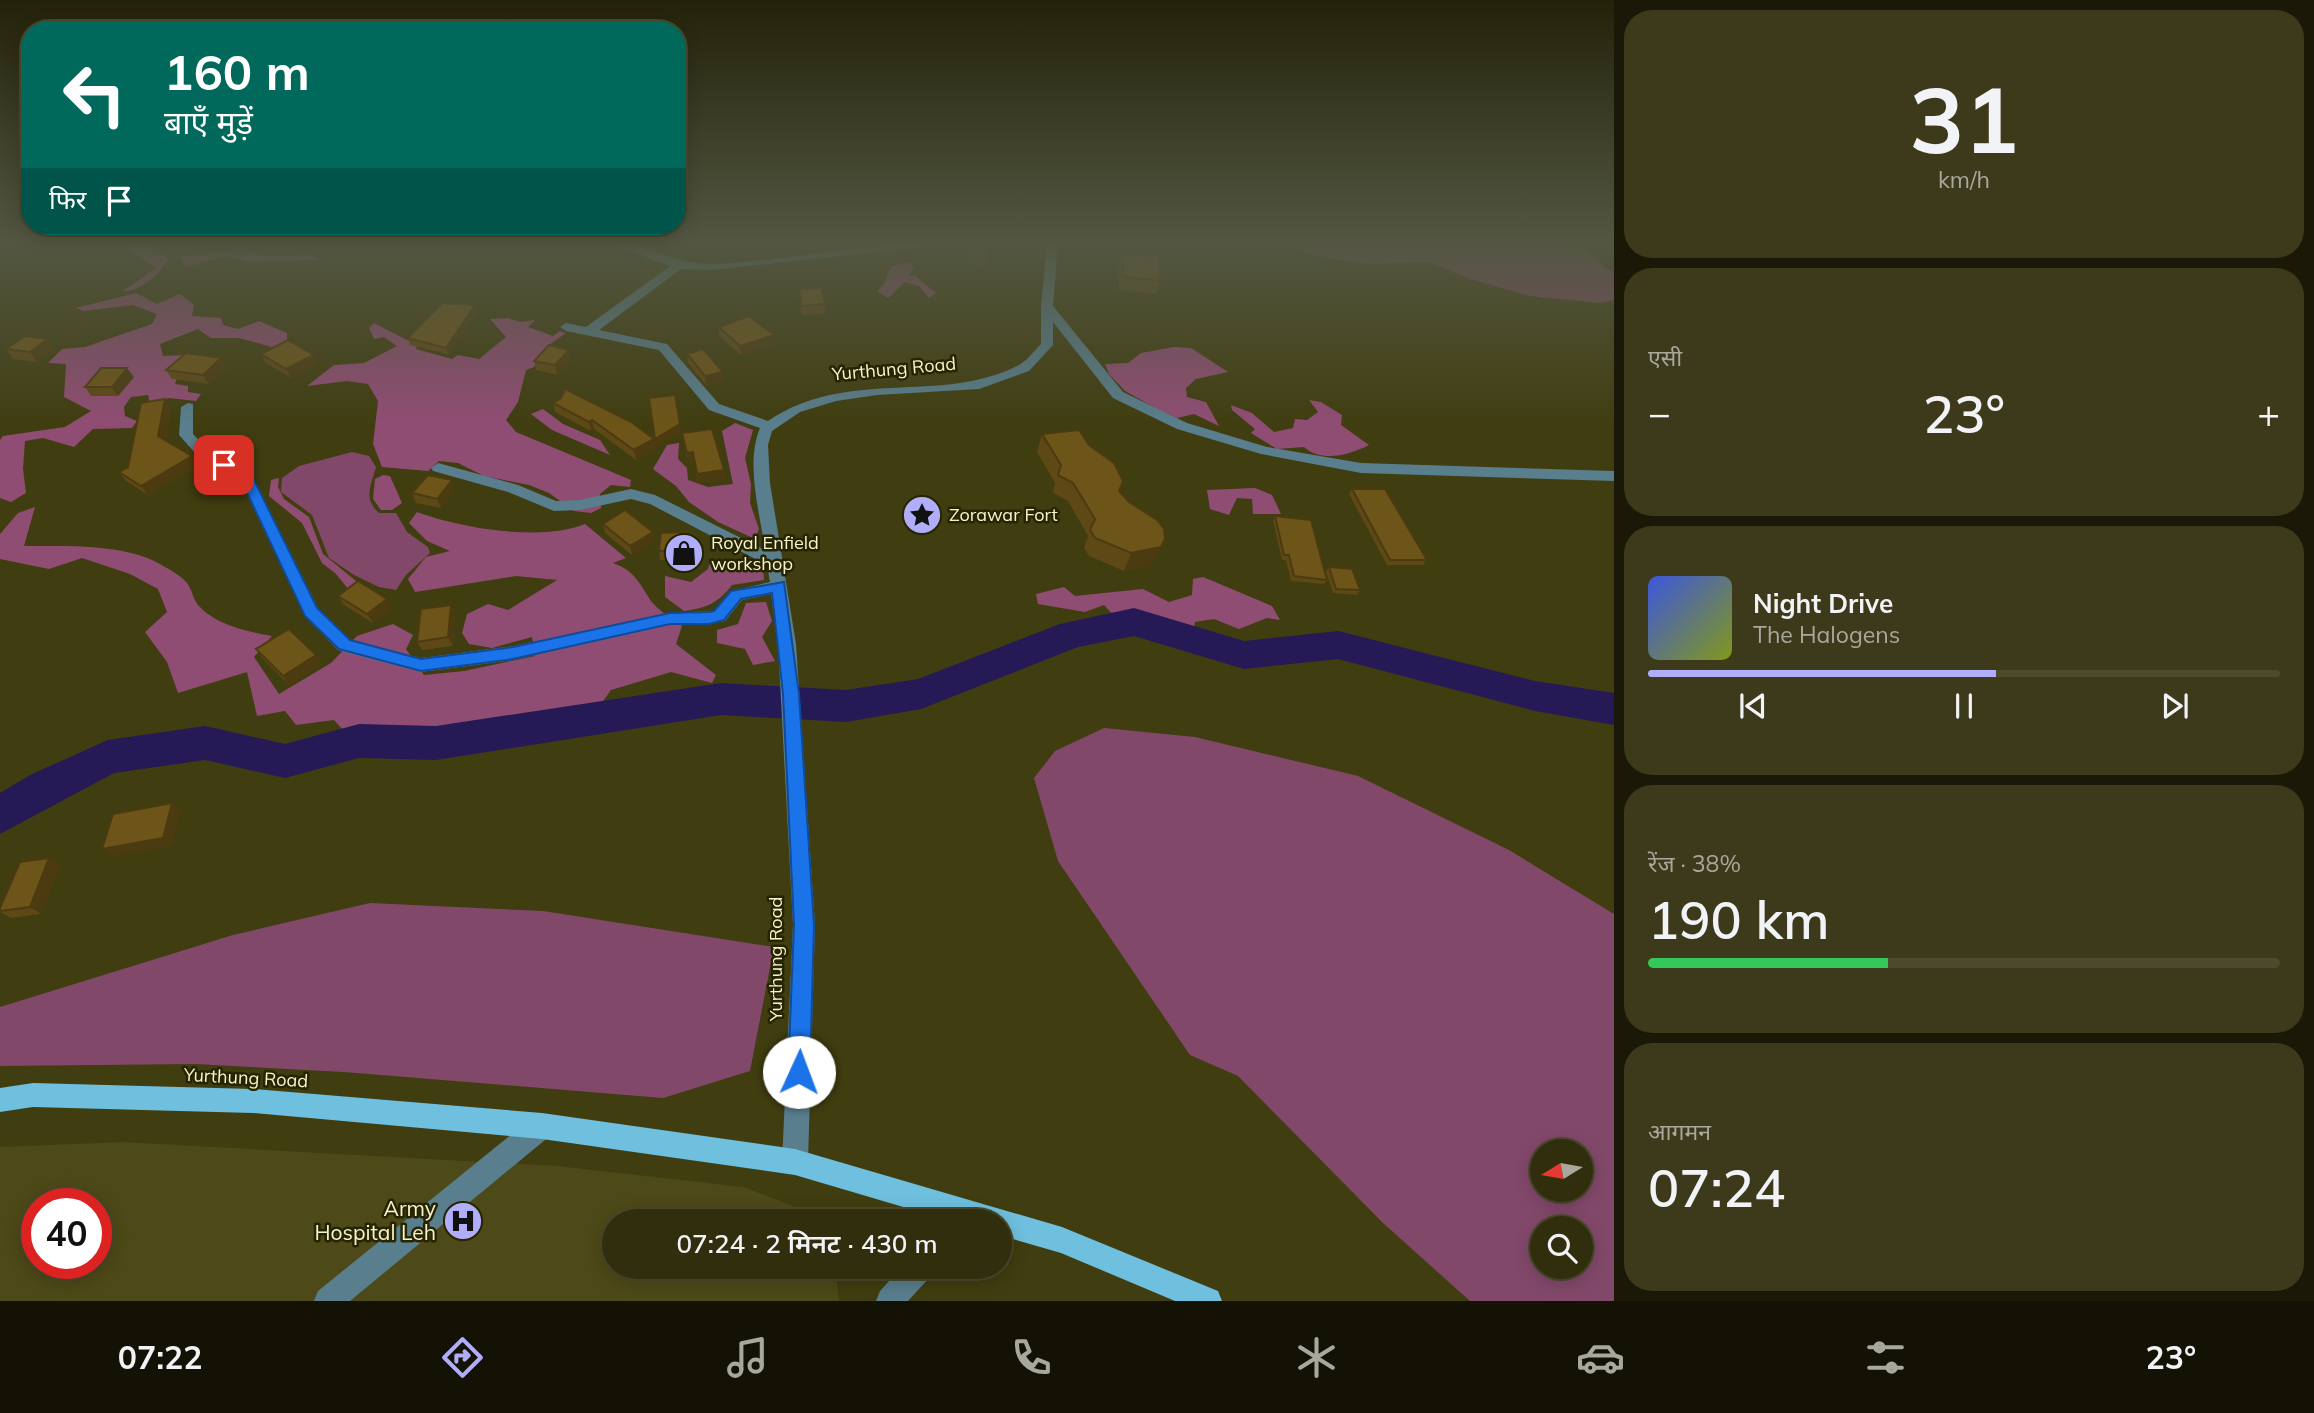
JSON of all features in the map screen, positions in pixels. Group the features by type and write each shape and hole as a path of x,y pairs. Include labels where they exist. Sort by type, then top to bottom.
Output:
{"main road":[{"name":"Yurthung Road","path":"0,1100 33,1095 253,1101 542,1126 795,1162"},
{"path":"795,1162 940,1209"},
{"path":"1012,1228 1062,1240 1208,1301"}],"street":[{"path":"588,332 626,304"},
{"path":"1047,306 1118,395 1182,426 1266,451 1362,468 1614,476"},
{"name":"Yurthung Road","path":"795,1162 804,925 791,694 761,445 769,426 794,409 834,397 877,391 974,386 1024,368 1047,345 1047,306"},
{"path":"566,327 663,347 714,407 769,426"},
{"path":"188,407 186,435 201,451 247,480 311,612 344,645 421,665 513,653 670,619 709,618 719,615 737,595 779,586"},
{"path":"438,468 513,488 554,506 580,505 631,494 655,500 776,563"},
{"path":"328,1301 542,1126"},
{"path":"890,1301 909,1279"}],"shaded area":[{"path":"93,304 192,304 192,316 221,318 223,325 238,329 259,321 287,333 287,342 272,347 239,338 211,338 198,329 160,344 163,356 184,355 175,384 188,386 188,392 201,394 196,401 169,398 150,403 148,395 131,397 124,407 125,416 137,421 132,428 93,429 74,447 43,438 25,441 23,469 26,493 11,502 0,498 0,440 3,436 65,427 91,411 64,397 66,364 48,363 62,349 85,347 152,324 157,314 133,305 84,311 76,308"},
{"path":"507,318 521,322 535,320 528,327 553,336 560,331 566,333 546,347 546,353 534,367 526,370 518,402 506,420 516,432 631,480 630,487 611,485 600,494 601,508 591,513 574,511 549,493 529,485 484,476 458,463 439,461 428,471 382,467 373,444 378,401 368,384 347,381 307,386 334,365 364,363 397,346 384,337 374,339 369,328 374,323 417,345 416,349 452,359 458,355 479,359 506,337 490,319"},
{"path":"1174,347 1191,348 1228,372 1196,379 1186,388 1187,397 1206,402 1219,426 1194,414 1177,418 1159,410 1125,391 1109,374 1105,364 1128,363 1141,353"},
{"path":"1309,400 1321,402 1342,415 1341,425 1369,445 1336,456 1319,455 1304,447 1277,449 1251,433 1255,429 1232,410 1231,405 1252,413 1274,432 1293,428 1295,419 1307,420 1318,412"},
{"path":"543,409 563,424 600,440 610,455 552,430 531,414"},
{"path":"735,423 753,430 745,458 751,484 750,503 759,529 755,539 718,522 689,502 676,486 653,469 667,445 679,443 678,459 687,468 688,480 708,487 733,484 722,431"},
{"path":"352,452 369,456 376,467 370,492 374,508 379,513 396,513 407,532 428,547 430,553 406,575 396,590 379,587 354,575 329,558 312,515 281,492 282,478 299,466"},
{"path":"383,475 390,476 402,503 392,510 381,510 373,499 375,479"},
{"path":"279,478 278,487 284,499 309,517 323,554 362,586 350,591 335,573 322,563 302,523 269,496 271,480"},
{"path":"1255,488 1272,495 1281,514 1253,514 1252,499 1237,498 1229,515 1210,509 1207,490"},
{"path":"35,507 24,546 97,548 151,559 185,581 197,604 206,613 243,630 272,636 254,657 279,694 331,663 357,636 393,624 413,635 406,649 424,675 464,671 535,656 532,637 492,648 469,644 462,633 467,614 488,604 508,610 557,580 516,576 415,592 408,579 426,557 450,551 427,541 409,523 417,512 455,523 501,531 547,532 585,524 626,558 613,563 631,574 651,601 682,626 676,644 716,675 712,683 671,672 611,690 598,708 537,712 486,724 344,731 334,720 296,725 285,711 257,716 247,672 178,693 167,662 145,632 167,612 158,589 130,574 82,558 49,569 0,559 0,534 18,513"},
{"path":"711,560 741,568 763,568 764,580 732,585 717,600 692,610 684,611 665,597 665,576 691,582 708,569"},
{"path":"1203,577 1272,606 1280,620 1267,618 1239,629 1214,619 1195,622 1194,628 1115,617 1104,605 1085,612 1038,604 1036,594 1064,587 1075,596 1143,589 1169,602 1192,595 1193,579"},
{"path":"766,602 772,621 762,637 775,661 753,665 745,649 717,643 717,630 738,624 746,603"},
{"path":"1104,728 1195,737 1358,776 1509,850 1614,914 1614,1301 1470,1301 1383,1223 1238,1076 1190,1055 1058,861 1034,778 1055,751"},
{"path":"370,903 543,911 774,947 750,1071 663,1098 344,1072 195,1064 0,1066 0,1007 233,935"},
{"name":"Army Hospital Leh","path":"123,1142 557,1166 744,1187 800,1209 602,1209 602,1279 836,1279 839,1301 0,1301 0,1147"}],"building":[{"path":"441,304 475,305 446,348 408,338"},
{"path":"749,316 774,335 740,346 719,327"},
{"path":"25,336 48,339 30,352 6,349"},
{"path":"288,340 314,355 286,369 261,354"},
{"path":"549,345 569,350 555,365 534,361"},
{"path":"703,349 723,372 705,376 687,354"},
{"path":"186,353 221,358 203,375 166,370"},
{"path":"101,368 127,368 112,387 85,387"},
{"path":"565,389 631,422 654,439 634,450 592,420 589,422 553,403 561,398"},
{"path":"675,395 680,424 655,439 649,398"},
{"path":"165,399 158,436 192,456 141,486 119,472 128,467 141,403"},
{"path":"712,429 724,470 697,474 693,452 687,453 682,433"},
{"path":"1079,430 1089,445 1114,463 1123,481 1119,491 1129,502 1157,520 1164,529 1165,539 1161,547 1131,553 1095,538 1090,530 1095,519 1073,483 1058,475 1061,465 1042,434"},
{"path":"428,475 452,480 437,499 412,493"},
{"path":"1352,489 1385,489 1427,560 1390,560"},
{"path":"625,510 653,532 630,546 603,524"},
{"path":"1275,516 1311,520 1327,580 1294,576 1289,555 1284,555"},
{"path":"686,532 685,550 659,551 661,533"},
{"path":"1329,567 1352,569 1360,590 1336,589"},
{"path":"358,581 387,599 367,614 338,596"},
{"path":"451,605 448,637 417,642 421,609"},
{"path":"289,629 316,655 283,676 256,649"},
{"path":"172,803 163,838 102,849 113,814"},
{"path":"49,858 30,907 0,911 20,862"}],"waterway":[{"path":"0,815 45,788 108,757 205,743 285,761 359,741 436,743 721,699 846,706 921,694 1073,634 1134,622 1244,655 1338,645 1535,696 1614,709"}],"place":[{"name":"Zorawar Fort","path":"922,515"},
{"name":"Royal Enfield workshop","path":"684,553"},
{"name":"Army Hospital Leh","path":"463,1221"}],"route":[{"path":"224,465 247,480 311,612 344,645 421,665 513,653 670,619 709,618 719,615 737,595 779,586 791,694 804,925 799,1072"}]}
